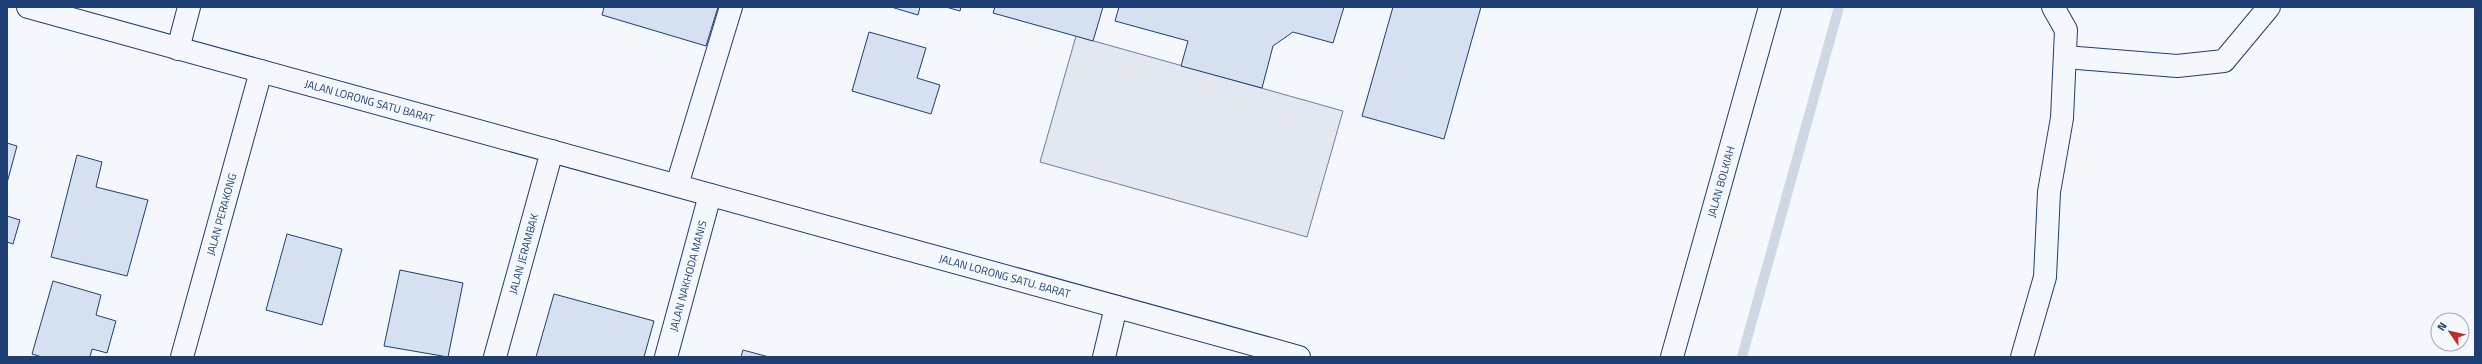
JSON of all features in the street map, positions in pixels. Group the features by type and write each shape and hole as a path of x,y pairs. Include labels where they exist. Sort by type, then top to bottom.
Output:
{"street":[{"name":"JALAN LORONG SATU BARAT","path":"28,7 710,195"},
{"path":"178,48 189,7"},
{"path":"677,185 731,7"},
{"name":"JALAN BOLKIAH","path":"1672,357 1770,7"},
{"path":"2022,357 2045,277 2050,192 2062,118 2066,30 2053,7"},
{"path":"2065,57 2177,66 2224,61 2269,7"},
{"name":"JALAN PERAKONG","path":"182,357 261,71"},
{"name":"JALAN JERAMBAK","path":"495,357 552,151"},
{"name":"JALAN LORONG SATU. BARAT","path":"710,195 1299,357"},
{"name":"JALAN NAKHODA MANIS","path":"666,357 710,195"},
{"path":"1104,357 1116,307"}],"shaded area":[{"path":"1076,36 1343,111 1307,237 1040,162"}],"building":[{"path":"604,7 718,7 706,46 602,15"},
{"path":"891,7 920,7 918,15"},
{"path":"946,7 961,7 960,11"},
{"path":"995,7 1103,7 1093,41 993,13"},
{"path":"1119,7 1344,7 1333,43 1293,32 1273,46 1262,88 1181,66 1188,41 1115,21"},
{"path":"1393,7 1481,7 1444,139 1362,116"},
{"path":"869,32 926,48 917,78 940,85 931,114 852,91"},
{"path":"7,143 17,146 7,183"},
{"path":"77,155 102,162 96,187 148,200 127,276 51,257"},
{"path":"7,216 20,220 13,244 7,242"},
{"path":"287,234 342,249 322,325 266,310"},
{"path":"400,270 463,283 448,357 384,346"},
{"path":"53,281 101,295 96,315 116,321 107,353 92,349 90,357 42,357 32,354"},
{"path":"554,294 654,321 644,357 536,357"},
{"path":"743,350 769,357 741,357"}],"waterway":[{"path":"1742,357 1839,7"}]}
